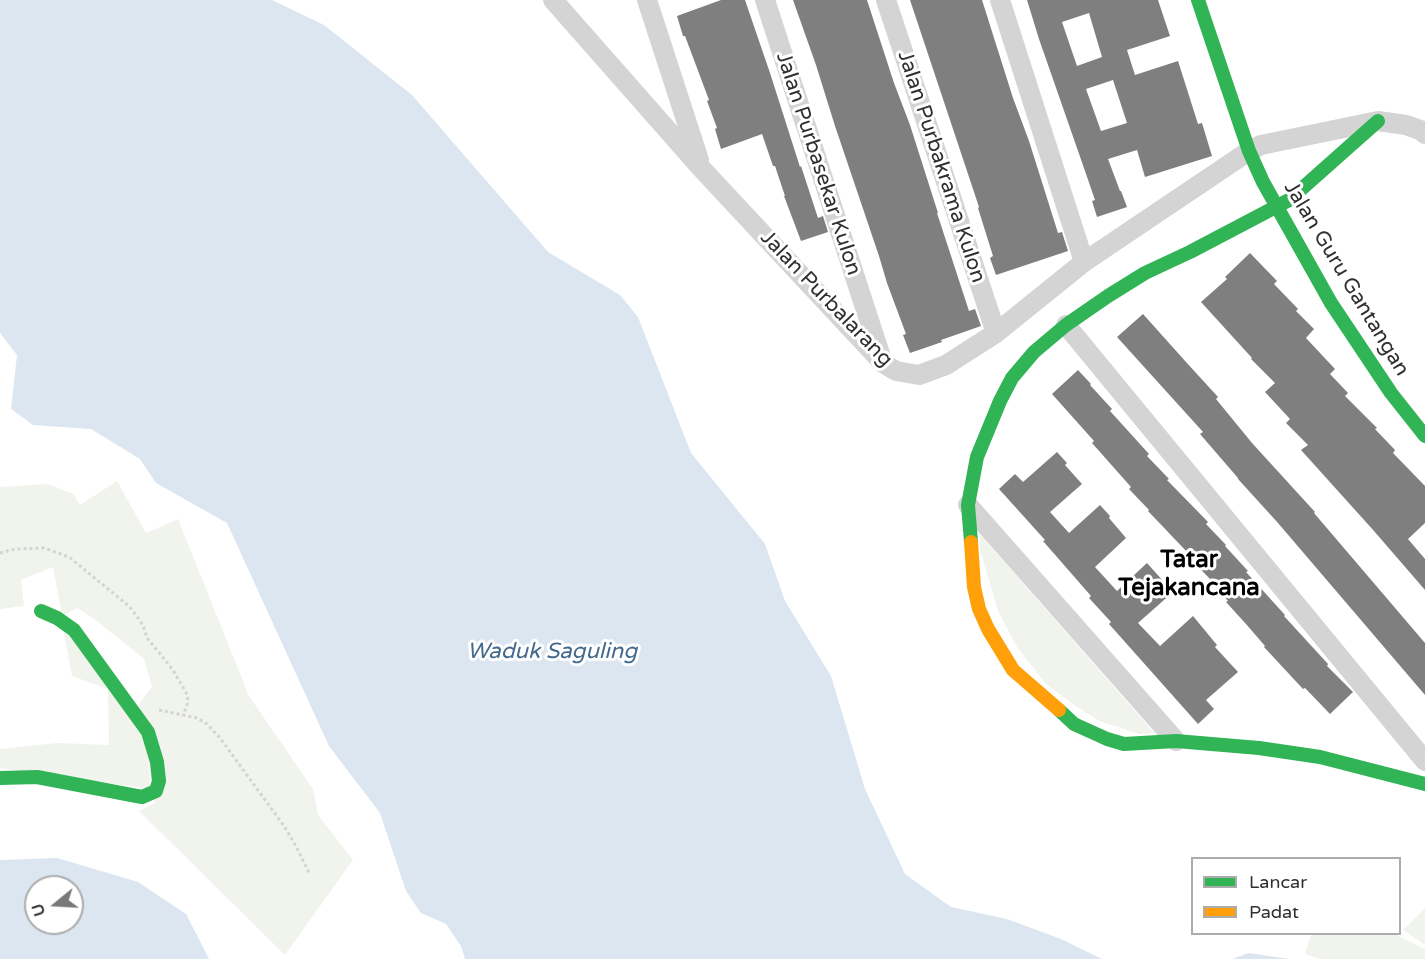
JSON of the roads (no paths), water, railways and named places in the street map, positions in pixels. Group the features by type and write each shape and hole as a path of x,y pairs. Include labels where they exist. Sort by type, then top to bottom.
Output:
{"street":[{"name":"Jalan Purbalarang","path":"553,0 701,168 883,363 896,371 919,375 946,365 996,333 1084,262 1181,197 1257,141"},
{"path":"649,0 701,168"},
{"name":"Jalan Purbasekar Kulon","path":"765,0 883,363"},
{"name":"Jalan Purbakrama Kulon","path":"886,0 996,333"},
{"path":"1000,0 1084,262"},
{"name":"Jalan Guru Gantangan","path":"1198,0 1257,141"},
{"name":"Jalan Guru Gantangan","path":"1212,0 1276,207 1337,312 1391,393 1425,436"},
{"path":"1257,141 1378,121 1406,125 1425,134"},
{"path":"1378,121 1286,195 1276,207 1145,273 1066,325 1034,352 1012,378 977,457 968,505 974,587 979,609 988,629 1012,670 1074,724 1124,744 1176,741 1259,748 1320,757 1425,784"},
{"name":"Jalan Guru Gantangan","path":"1286,195 1340,296 1401,387 1425,416"},
{"path":"1066,325 1425,760"},
{"path":"968,505 1176,741"},
{"path":"0,778 37,777 142,797 156,790 159,781 157,762 148,732 74,630 57,618 41,611"}],"water":[{"name":"Waduk Saguling","path":"0,0 272,0 324,25 412,95 548,252 620,295 638,317 691,453 765,544 785,601 831,676 865,789 905,874 951,907 1007,919 1061,939 1102,959 465,959 461,946 446,924 421,913 406,891 380,813 329,746 227,523 156,483 140,459 91,429 33,425 11,409 17,355 0,333"},
{"path":"57,858 138,882 186,914 209,959 0,959 0,860"},
{"path":"1249,953 1290,959 1232,959"}],"district":[{"name":"Tatar Tejakancana","path":"1189,575"}]}
